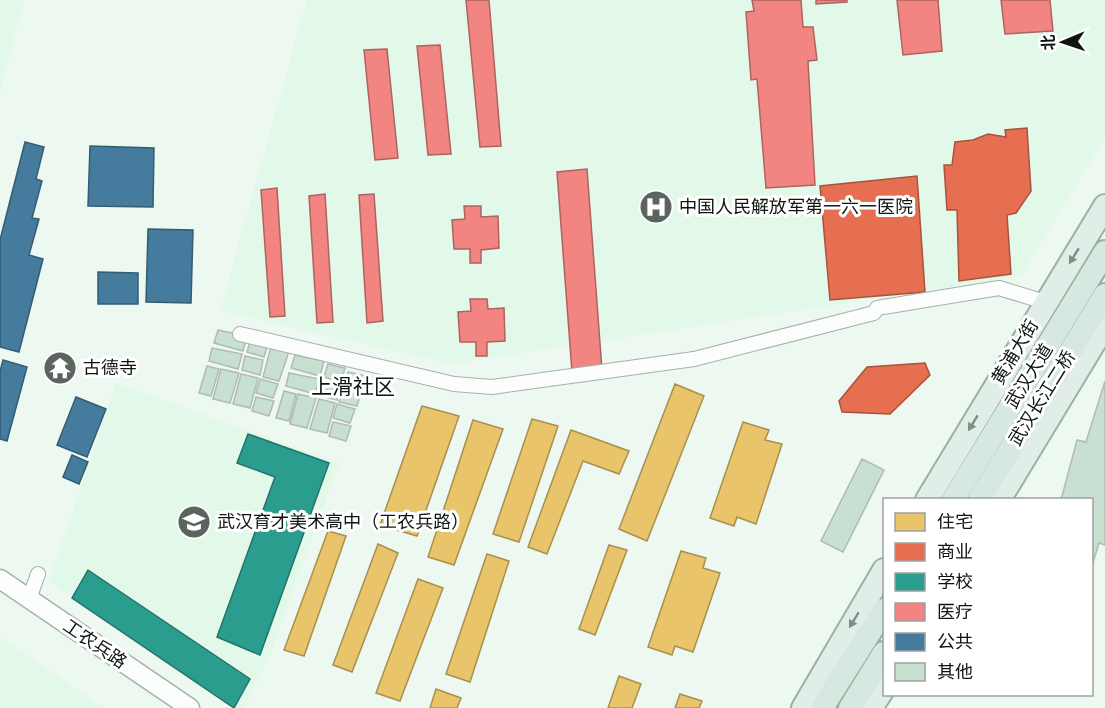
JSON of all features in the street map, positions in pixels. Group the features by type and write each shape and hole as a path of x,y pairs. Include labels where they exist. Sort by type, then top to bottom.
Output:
{"highway":[{"name":"武汉大道","path":"954,498 1105,252"},
{"name":"武汉长江二桥","path":"980,498 1105,296"},
{"path":"822,708 883,613"},
{"path":"851,708 875,686 883,660"}],"main road":[{"name":"黄浦大街","path":"928,498 1105,206"},
{"path":"1000,498 1105,325"},
{"path":"803,708 883,573"},
{"path":"871,708 875,686"}],"street":[{"path":"240,334 453,384 492,387 694,359 874,313 877,308 999,288 1045,302"},
{"path":"28,599 38,574"},
{"name":"工农兵路","path":"0,579 190,708"},
{"name":"工农兵路","path":"0,589 176,708"}],"shaded area":[{"path":"0,0 24,0 0,94"},
{"name":"中国人民解放军第一六一医院","path":"307,0 1105,0 1105,138 1021,276 452,364 220,311"},
{"name":"武汉育才美术高中（工农兵路）","path":"116,383 339,463 270,655 244,708 234,708 49,581"},
{"path":"0,638 16,648 104,708 0,708"}],"building: 住宅":[{"path":"675,384 704,396 647,541 619,529"},
{"path":"422,406 459,416 417,536 380,525"},
{"path":"532,419 558,426 519,542 493,534"},
{"path":"473,420 503,429 454,565 428,557"},
{"path":"743,422 769,430 765,440 782,444 756,524 737,517 734,526 710,518"},
{"path":"571,430 629,451 619,474 583,461 547,554 528,547"},
{"path":"328,531 346,536 304,656 284,650"},
{"path":"378,544 398,553 352,672 333,665"},
{"path":"609,545 627,550 595,635 579,629"},
{"path":"681,551 706,558 703,568 720,573 693,652 675,646 672,655 648,647"},
{"path":"487,554 509,561 470,682 446,674"},
{"path":"418,579 443,588 400,701 376,693"},
{"path":"619,676 641,684 632,708 608,708"},
{"path":"436,689 461,698 457,708 430,708"},
{"path":"680,694 702,701 699,708 675,708"}],"building: 商业":[{"path":"1027,128 1031,191 1016,213 1007,215 1011,274 959,281 957,210 947,210 944,165 952,165 955,142 973,140 988,134 1006,137 1005,130"},
{"path":"917,176 925,292 830,300 820,186"},
{"path":"925,363 930,375 890,414 842,412 839,401 867,367"}],"building: 学校":[{"path":"248,434 329,463 260,655 217,637 275,477 237,463"},
{"path":"88,570 250,679 234,708 72,598"}],"building: 医疗":[{"path":"466,0 489,0 501,146 480,147"},
{"path":"752,0 801,0 803,27 813,27 817,60 808,61 815,185 766,188 757,79 751,80 746,12 754,11"},
{"path":"816,0 847,0 847,2 816,4"},
{"path":"897,0 938,0 942,51 903,55"},
{"path":"1001,0 1050,0 1053,31 1005,34"},
{"path":"440,45 451,154 428,155 417,46"},
{"path":"387,49 398,158 375,160 364,50"},
{"path":"587,169 602,370 572,372 557,172"},
{"path":"277,188 285,316 270,317 261,190"},
{"path":"325,194 333,322 317,323 309,196"},
{"path":"374,194 383,321 367,323 359,195"},
{"path":"464,206 481,206 481,217 498,216 499,248 481,250 481,263 470,263 470,249 454,249 452,220 465,219"},
{"path":"470,299 487,299 488,309 504,308 505,341 487,342 487,356 476,356 476,342 460,342 458,312 471,311"}],"building: 公共":[{"path":"25,142 44,147 36,179 42,181 32,218 39,219 29,255 43,259 19,352 0,347 0,240"},
{"path":"90,146 154,148 153,207 88,206"},
{"path":"148,229 193,230 191,303 146,302"},
{"path":"98,272 138,273 138,304 98,304"},
{"path":"3,360 27,367 7,441 0,439 0,371"},
{"path":"76,397 106,409 87,457 57,445"},
{"path":"72,455 88,462 79,484 63,477"}],"building: 其他":[{"path":"218,330 247,336 243,351 214,343"},
{"path":"251,338 268,343 264,357 247,352"},
{"path":"271,347 289,351 279,381 263,377"},
{"path":"212,348 242,354 238,369 209,361"},
{"path":"295,355 324,361 320,376 291,368"},
{"path":"245,356 263,360 260,375 242,370"},
{"path":"328,364 345,368 341,382 324,377"},
{"path":"207,366 219,369 211,396 199,393"},
{"path":"221,369 239,373 230,403 213,399"},
{"path":"348,372 366,376 357,406 339,402"},
{"path":"289,373 319,379 315,394 286,386"},
{"path":"241,374 258,378 250,408 233,404"},
{"path":"260,379 278,384 273,398 256,393"},
{"path":"322,381 340,385 337,400 319,395"},
{"path":"1105,381 1105,545 1099,543 1093,563 1093,498 1062,498 1077,440 1086,442"},
{"path":"284,391 296,394 289,421 276,418"},
{"path":"298,394 316,398 307,428 290,424"},
{"path":"256,397 274,401 269,416 252,411"},
{"path":"319,399 335,403 327,433 310,429"},
{"path":"337,404 355,409 350,423 333,418"},
{"path":"333,422 351,426 346,441 329,436"},
{"path":"862,459 884,470 843,552 821,541"}],"place":[{"name":"中国人民解放军第一六一医院","path":"656,207"},
{"name":"古德寺","path":"60,368"},
{"name":"武汉育才美术高中（工农兵路）","path":"194,522"}],"district":[{"name":"上滑社区","path":"353,387"}]}
